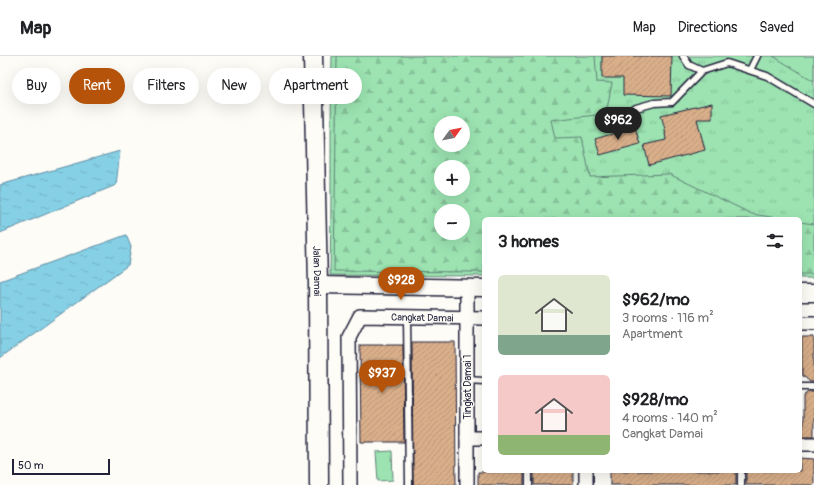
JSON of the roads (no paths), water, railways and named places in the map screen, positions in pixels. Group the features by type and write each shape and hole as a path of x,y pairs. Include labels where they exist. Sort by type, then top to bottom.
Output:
{"main road":[{"name":"Jalan Damai","path":"313,56 318,285 318,485"}],"street":[{"path":"318,285 482,288"},
{"name":"Tingkat Damai 1","path":"466,288 467,485"},
{"path":"802,293 814,293"},
{"name":"Cangkat Damai","path":"350,485 349,337 360,316 482,318"},
{"path":"802,323 814,323"},
{"path":"467,438 482,438"},
{"path":"802,444 814,444"},
{"path":"586,473 586,485"}],"lane":[{"path":"683,56 689,65 702,71"},
{"path":"750,70 757,56"},
{"path":"607,121 618,119 636,108 654,103 672,102 702,71 727,63 767,76 814,104"},
{"path":"407,317 409,485"},
{"path":"467,380 482,381"},
{"path":"802,387 814,387"},
{"path":"529,473 529,485"},
{"path":"741,473 741,485"}],"water":[{"path":"120,151 116,185 0,233 0,185"},
{"path":"126,235 131,247 128,265 0,358 0,281"}]}
